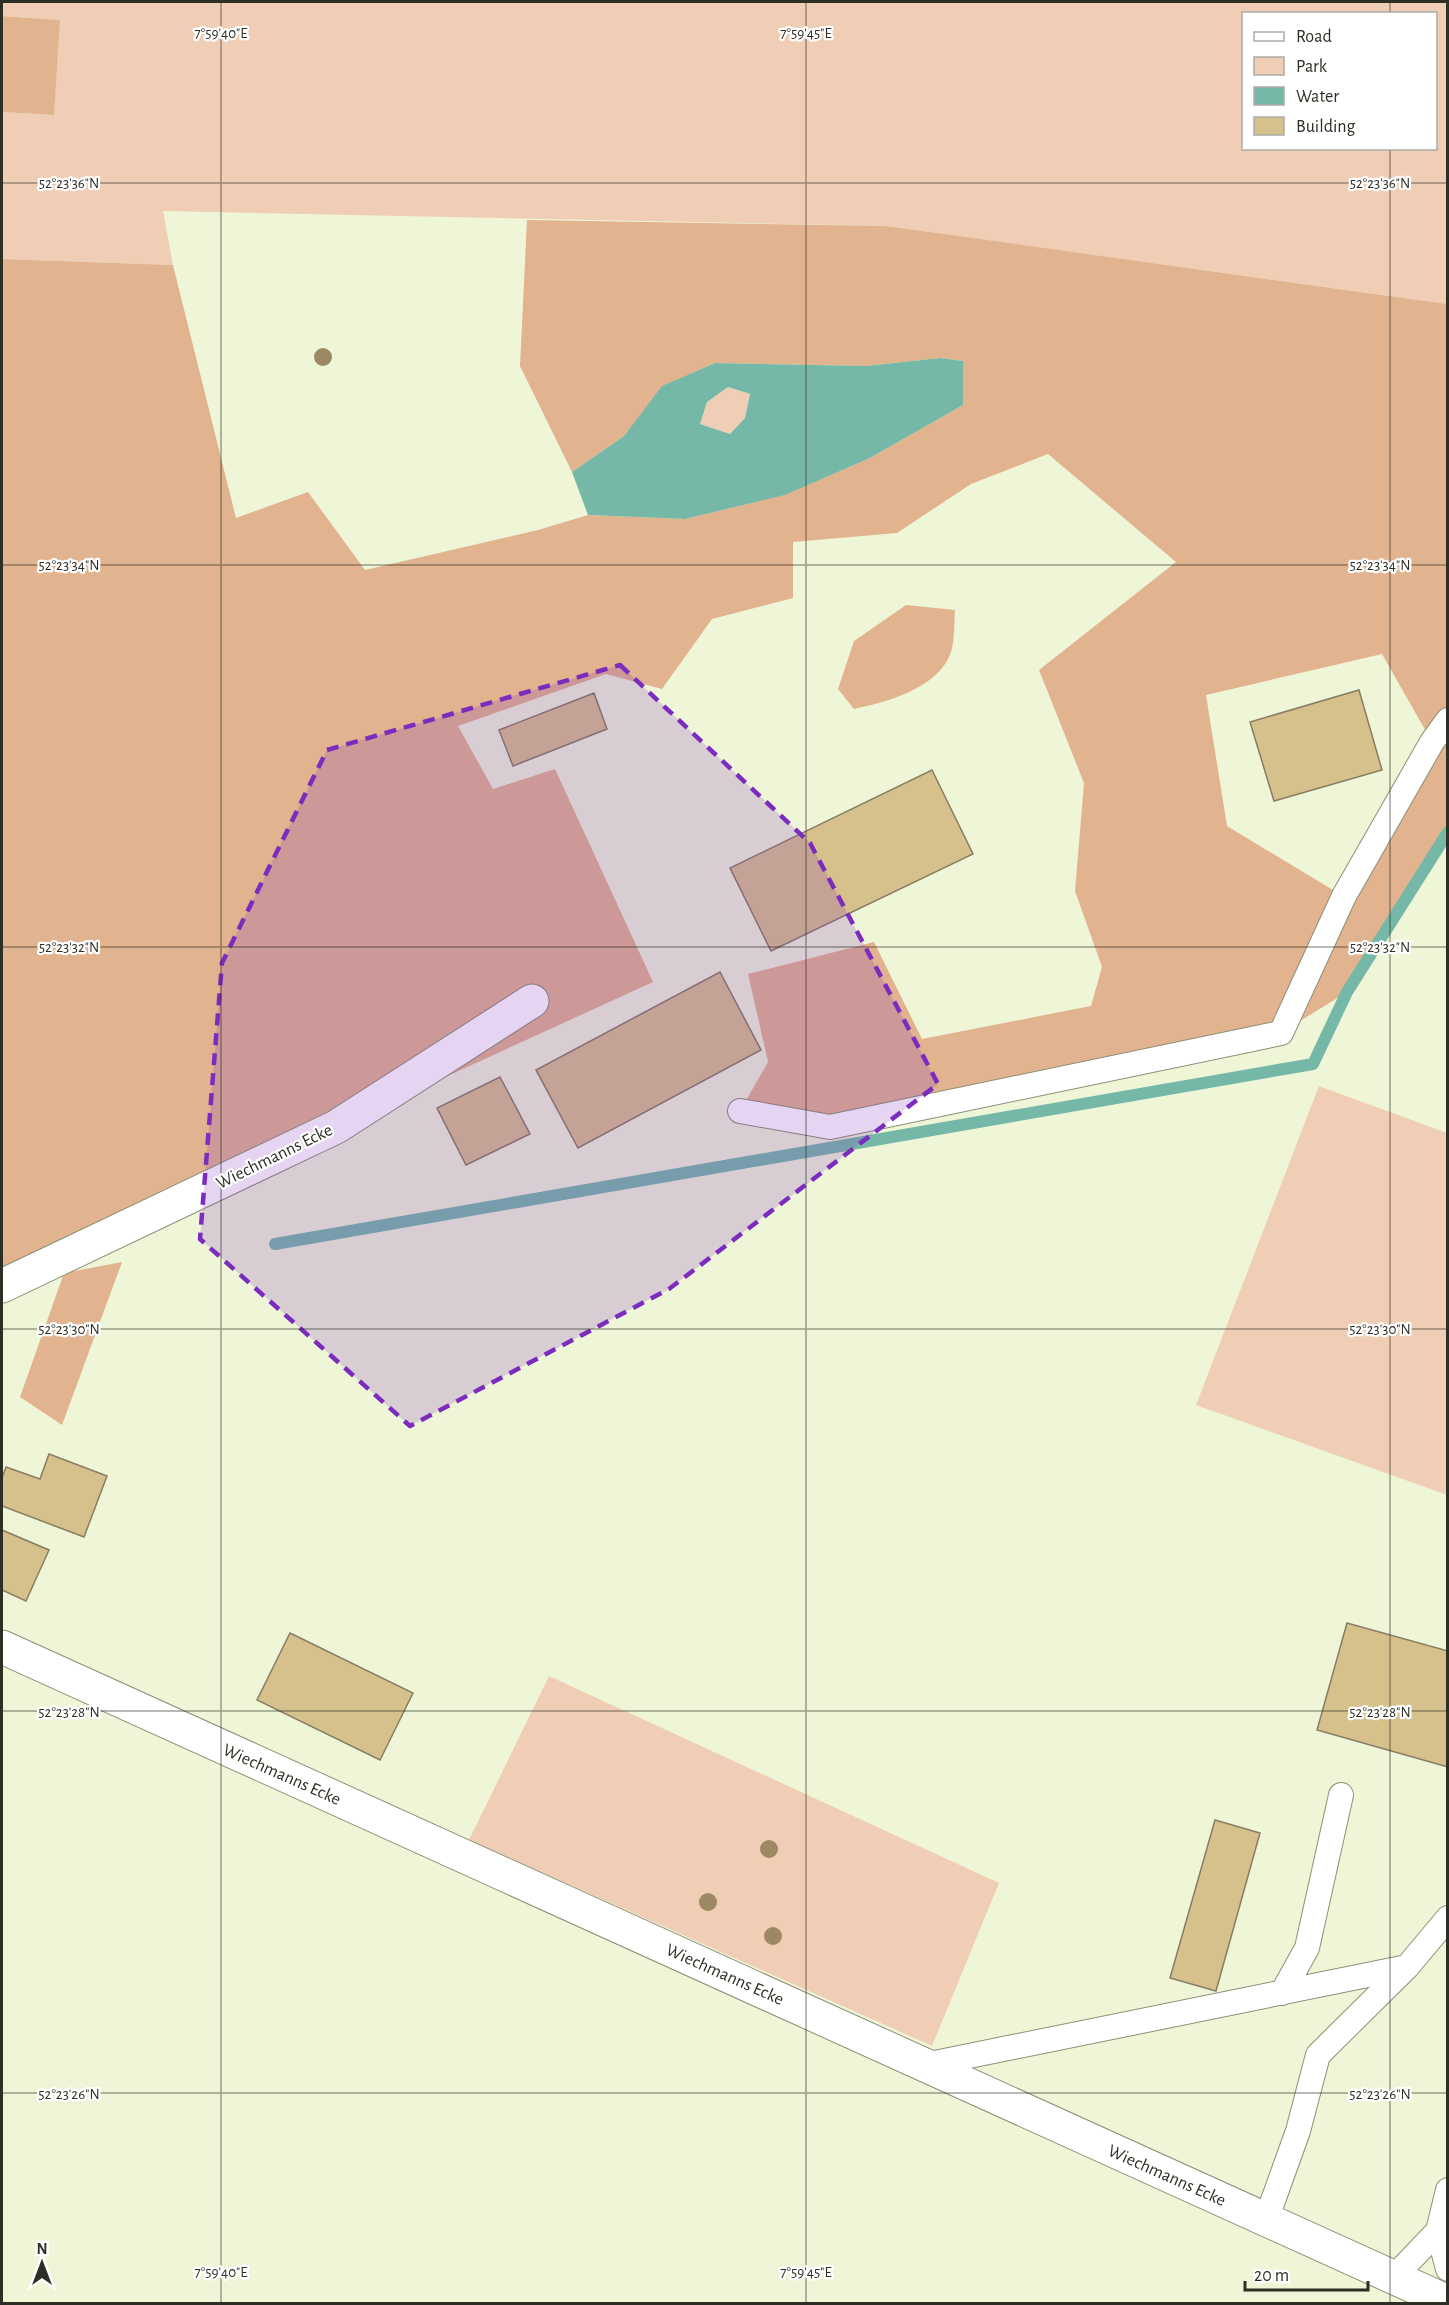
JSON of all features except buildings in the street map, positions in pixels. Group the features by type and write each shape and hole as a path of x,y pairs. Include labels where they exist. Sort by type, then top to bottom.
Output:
{"street":[{"name":"Wiechmanns Ecke","path":"2,1286 336,1127 532,1001"},
{"name":"Wiechmanns Ecke","path":"2,1647 1448,2302"}],"lane":[{"path":"740,1111 830,1127 1281,1033 1344,896 1432,742 1448,720"},
{"path":"1282,1993 1307,1948 1341,1795"},
{"path":"1266,2220 1298,2131 1318,2055 1407,1967 1448,1918"},
{"path":"925,2065 1407,1967"},
{"path":"1448,2190 1438,2231 1448,2268"},
{"path":"1393,2278 1438,2231"}],"highlighted area":[{"path":"620,665 810,843 938,1084 669,1289 410,1426 200,1239 222,963 327,750"}],"green space":[{"path":"2,2 1447,2 1447,304 885,226 163,211 173,265 2,259 2,112 54,115 59,20 2,16"},
{"path":"728,387 750,394 745,418 730,434 700,424 707,402"},
{"path":"1319,1086 1447,1133 1447,1495 1196,1405"},
{"path":"549,1676 999,1883 932,2046 469,1840"}],"shaded area":[{"path":"2,16 60,20 54,115 2,112"},
{"path":"527,220 886,226 1447,304 1447,832 1347,992 1281,1033 830,1127 740,1111 768,1062 748,974 874,942 922,1039 1091,1006 1102,967 1075,891 1084,783 1039,670 1176,562 1048,454 971,484 897,533 793,542 793,598 712,619 662,689 606,674 458,726 493,789 555,769 653,982 336,1127 2,1286 2,259 173,265 236,518 308,492 365,570 538,530 588,515 685,519 784,495 870,458 963,405 963,361 940,358 866,366 715,363 663,386 624,436 572,472 520,366","holes":["1382,654 1432,742 1343,896 1227,826 1206,695"]},
{"path":"906,605 955,610 954,636 951,652 945,664 924,684 910,691 854,709 838,689 854,641"},
{"path":"122,1262 62,1425 20,1397 64,1273"}],"water":[{"path":"940,358 963,361 963,405 870,458 785,495 685,519 588,515 572,472 624,436 662,386 715,363 866,366","holes":["728,387 750,394 745,418 730,434 700,424 707,402"]}],"waterway":[{"path":"275,1244 1313,1064 1347,992 1448,832"}]}
